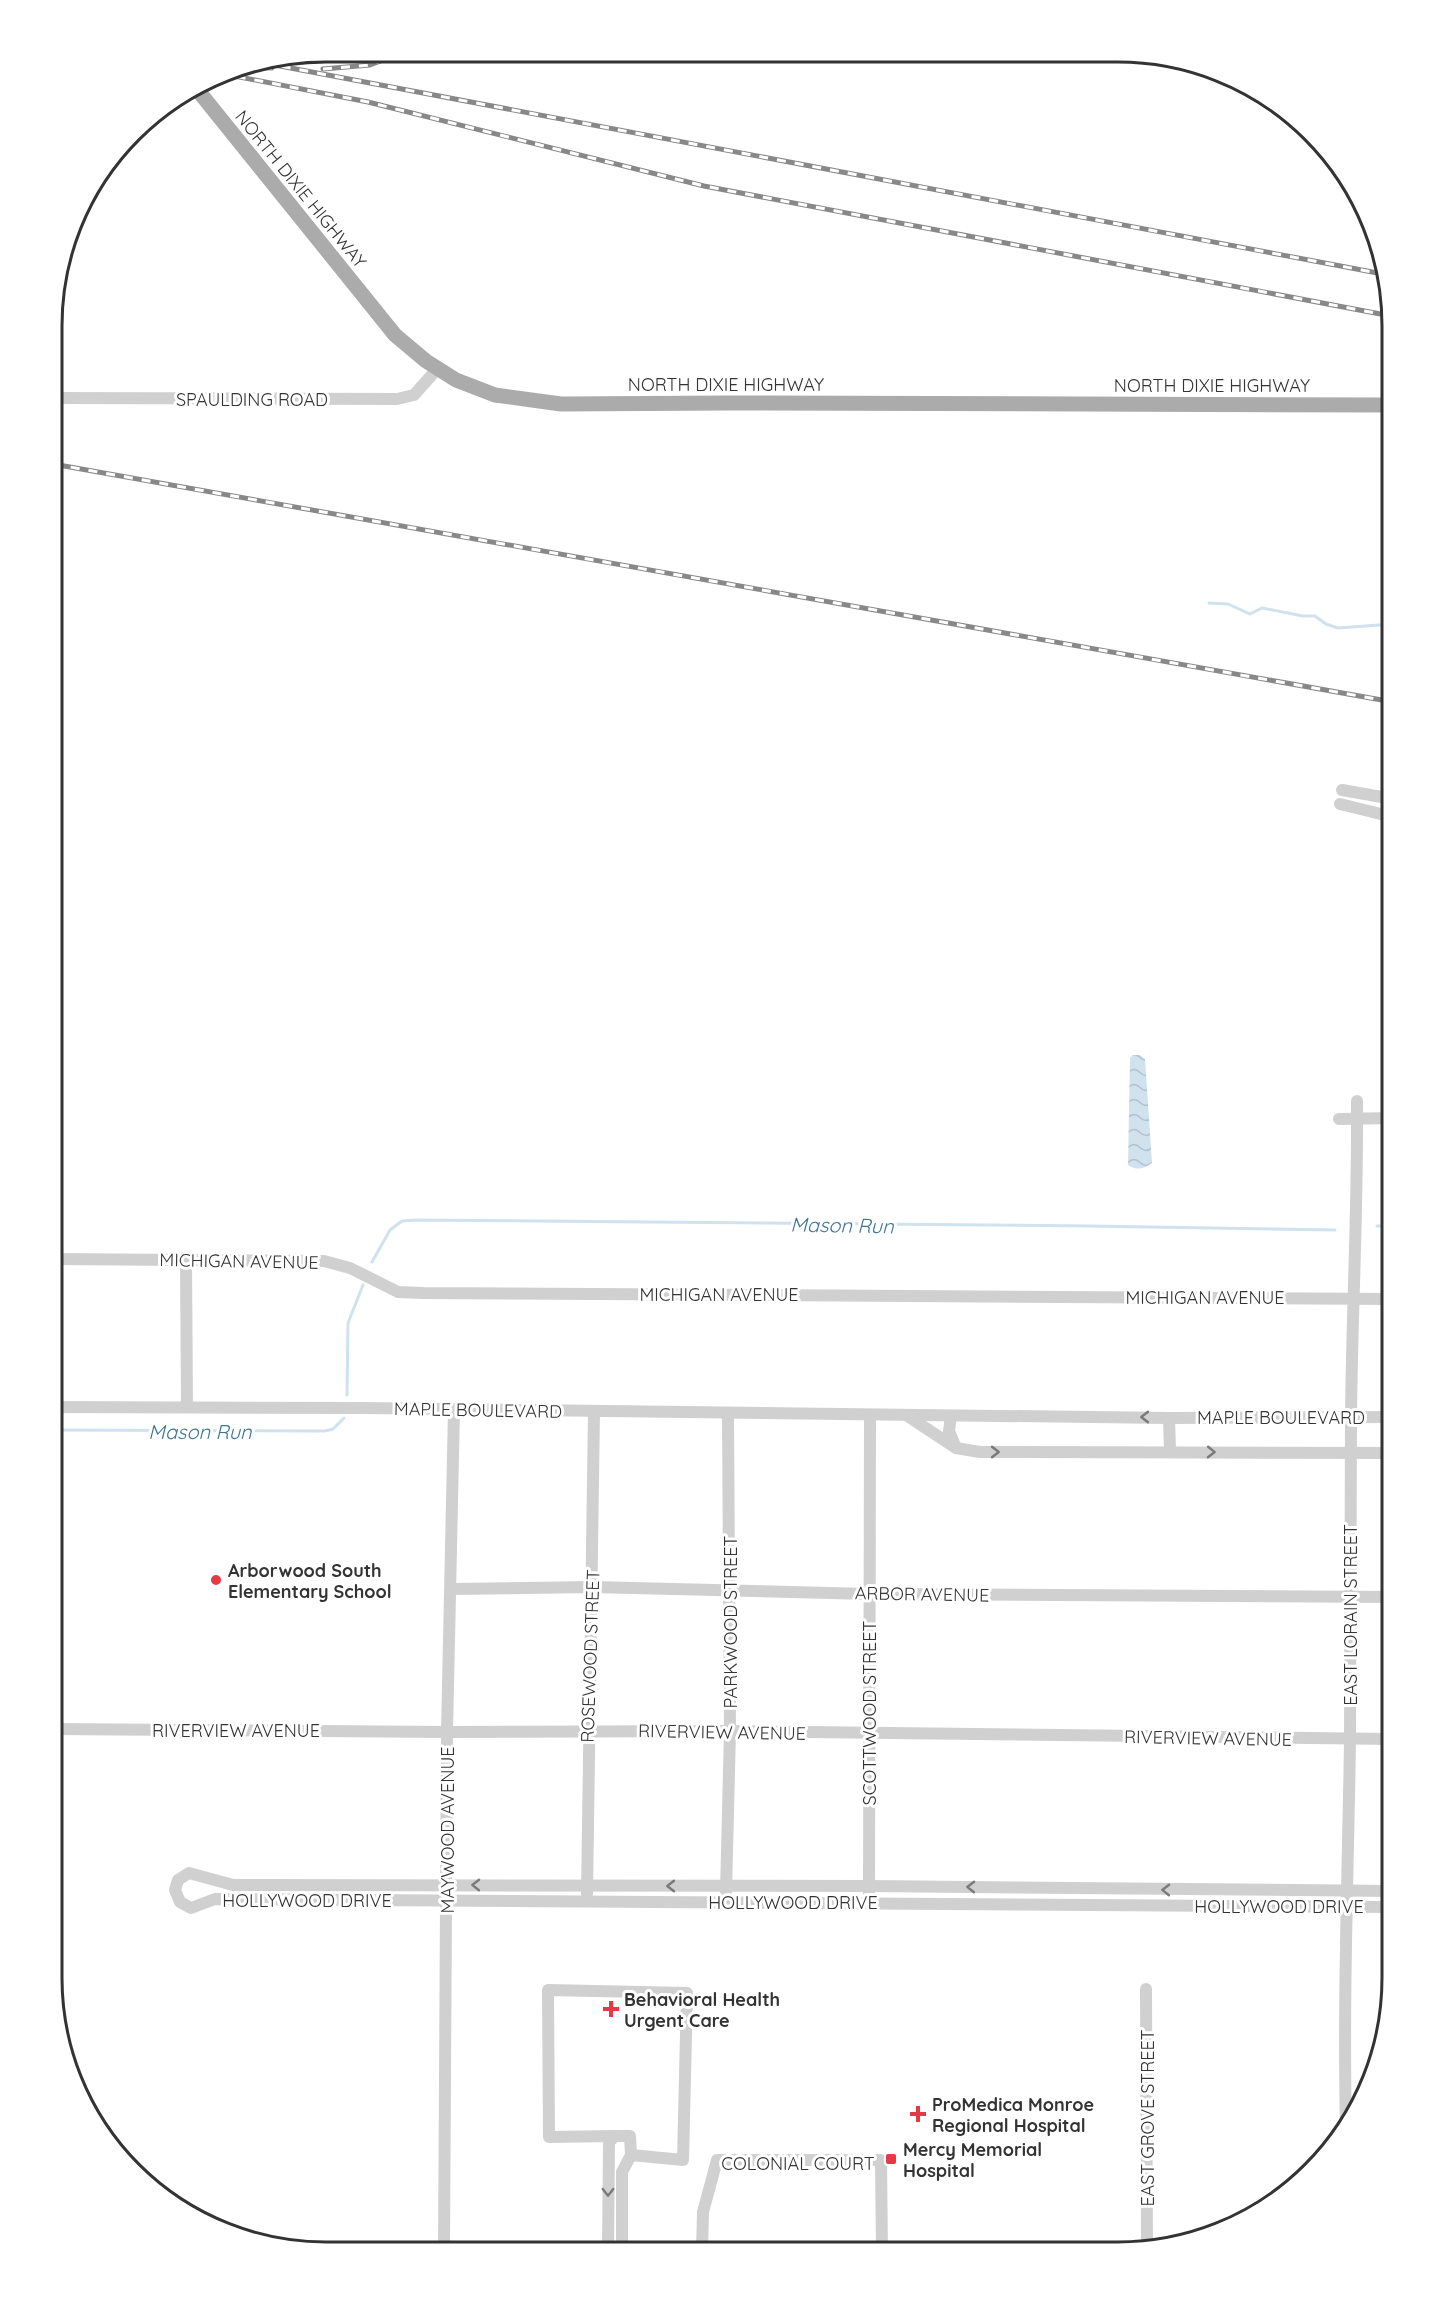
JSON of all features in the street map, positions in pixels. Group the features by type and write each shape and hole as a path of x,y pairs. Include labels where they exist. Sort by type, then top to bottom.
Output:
{"main road":[{"name":"NORTH DIXIE HIGHWAY","path":"201,93 380,317 408,347 456,380 495,395 561,404 1382,405"}],"street":[{"name":"SPAULDING ROAD","path":"62,398 397,399 414,395 438,368"},
{"path":"1342,790 1382,798"},
{"path":"1358,808 1360,794"},
{"path":"1340,804 1382,813"},
{"name":"EAST LORAIN STREET","path":"1346,2112 1344,2060 1350,1739 1351,1416 1357,1101"},
{"path":"1339,1119 1382,1118"},
{"name":"MICHIGAN AVENUE","path":"62,1259 324,1261 350,1268 398,1292 423,1293 1382,1299"},
{"path":"186,1261 187,1407"},
{"name":"MAPLE BOULEVARD","path":"62,1407 1169,1418 1382,1417"},
{"name":"MAYWOOD AVENUE","path":"444,2242 448,1885 447,1732 454,1410"},
{"name":"ROSEWOOD STREET","path":"586,1901 594,1412"},
{"name":"PARKWOOD STREET","path":"726,1902 730,1731 728,1413"},
{"name":"MAPLE BOULEVARD","path":"905,1414 956,1448 980,1452 1382,1453"},
{"name":"SCOTTWOOD STREET","path":"868,1902 870,1415"},
{"path":"951,1416 949,1431 956,1448"},
{"path":"1169,1418 1170,1451"},
{"name":"ARBOR AVENUE","path":"451,1589 592,1587 868,1594 1382,1597"},
{"name":"RIVERVIEW AVENUE","path":"62,1728 447,1732 730,1731 1382,1739"},
{"name":"HOLLYWOOD DRIVE","path":"1382,1892 869,1886 233,1885 189,1873 178,1880 175,1890 180,1902 191,1908 215,1899 1382,1907"},
{"name":"EAST GROVE STREET","path":"1146,1989 1147,2241"},
{"path":"622,2242 622,2172 631,2155 630,2136 549,2136 548,1990 687,1993 683,2160 631,2155"},
{"path":"608,2242 609,2142 615,2136"},
{"name":"COLONIAL COURT","path":"702,2242 704,2212 717,2160 881,2160 882,2242"}],"water":[{"path":"1133,1055 1140,1055 1145,1059 1152,1163 1140,1169 1128,1165 1130,1058"}],"waterway":[{"path":"1209,603 1228,604 1250,614 1262,608 1315,616 1326,624 1338,628 1382,625"},
{"name":"Mason Run","path":"372,1262 390,1230 402,1221 417,1220 1335,1230"},
{"name":"Mason Run","path":"1377,1226 1382,1226"},
{"name":"Mason Run","path":"347,1395 348,1323 363,1285"},
{"name":"Mason Run","path":"62,1430 325,1431 333,1429 344,1418"}],"railway":[{"path":"323,69 370,65 378,62"},
{"path":"280,66 1377,273"},
{"path":"239,77 368,102 704,186 1382,314"},
{"path":"62,466 1382,700"}],"place":[{"name":"Arborwood South Elementary School","path":"216,1580"},
{"name":"Behavioral Health Urgent Care","path":"611,2009"},
{"name":"ProMedica Monroe Regional Hospital","path":"918,2114"},
{"name":"Mercy Memorial Hospital","path":"891,2159"}]}
